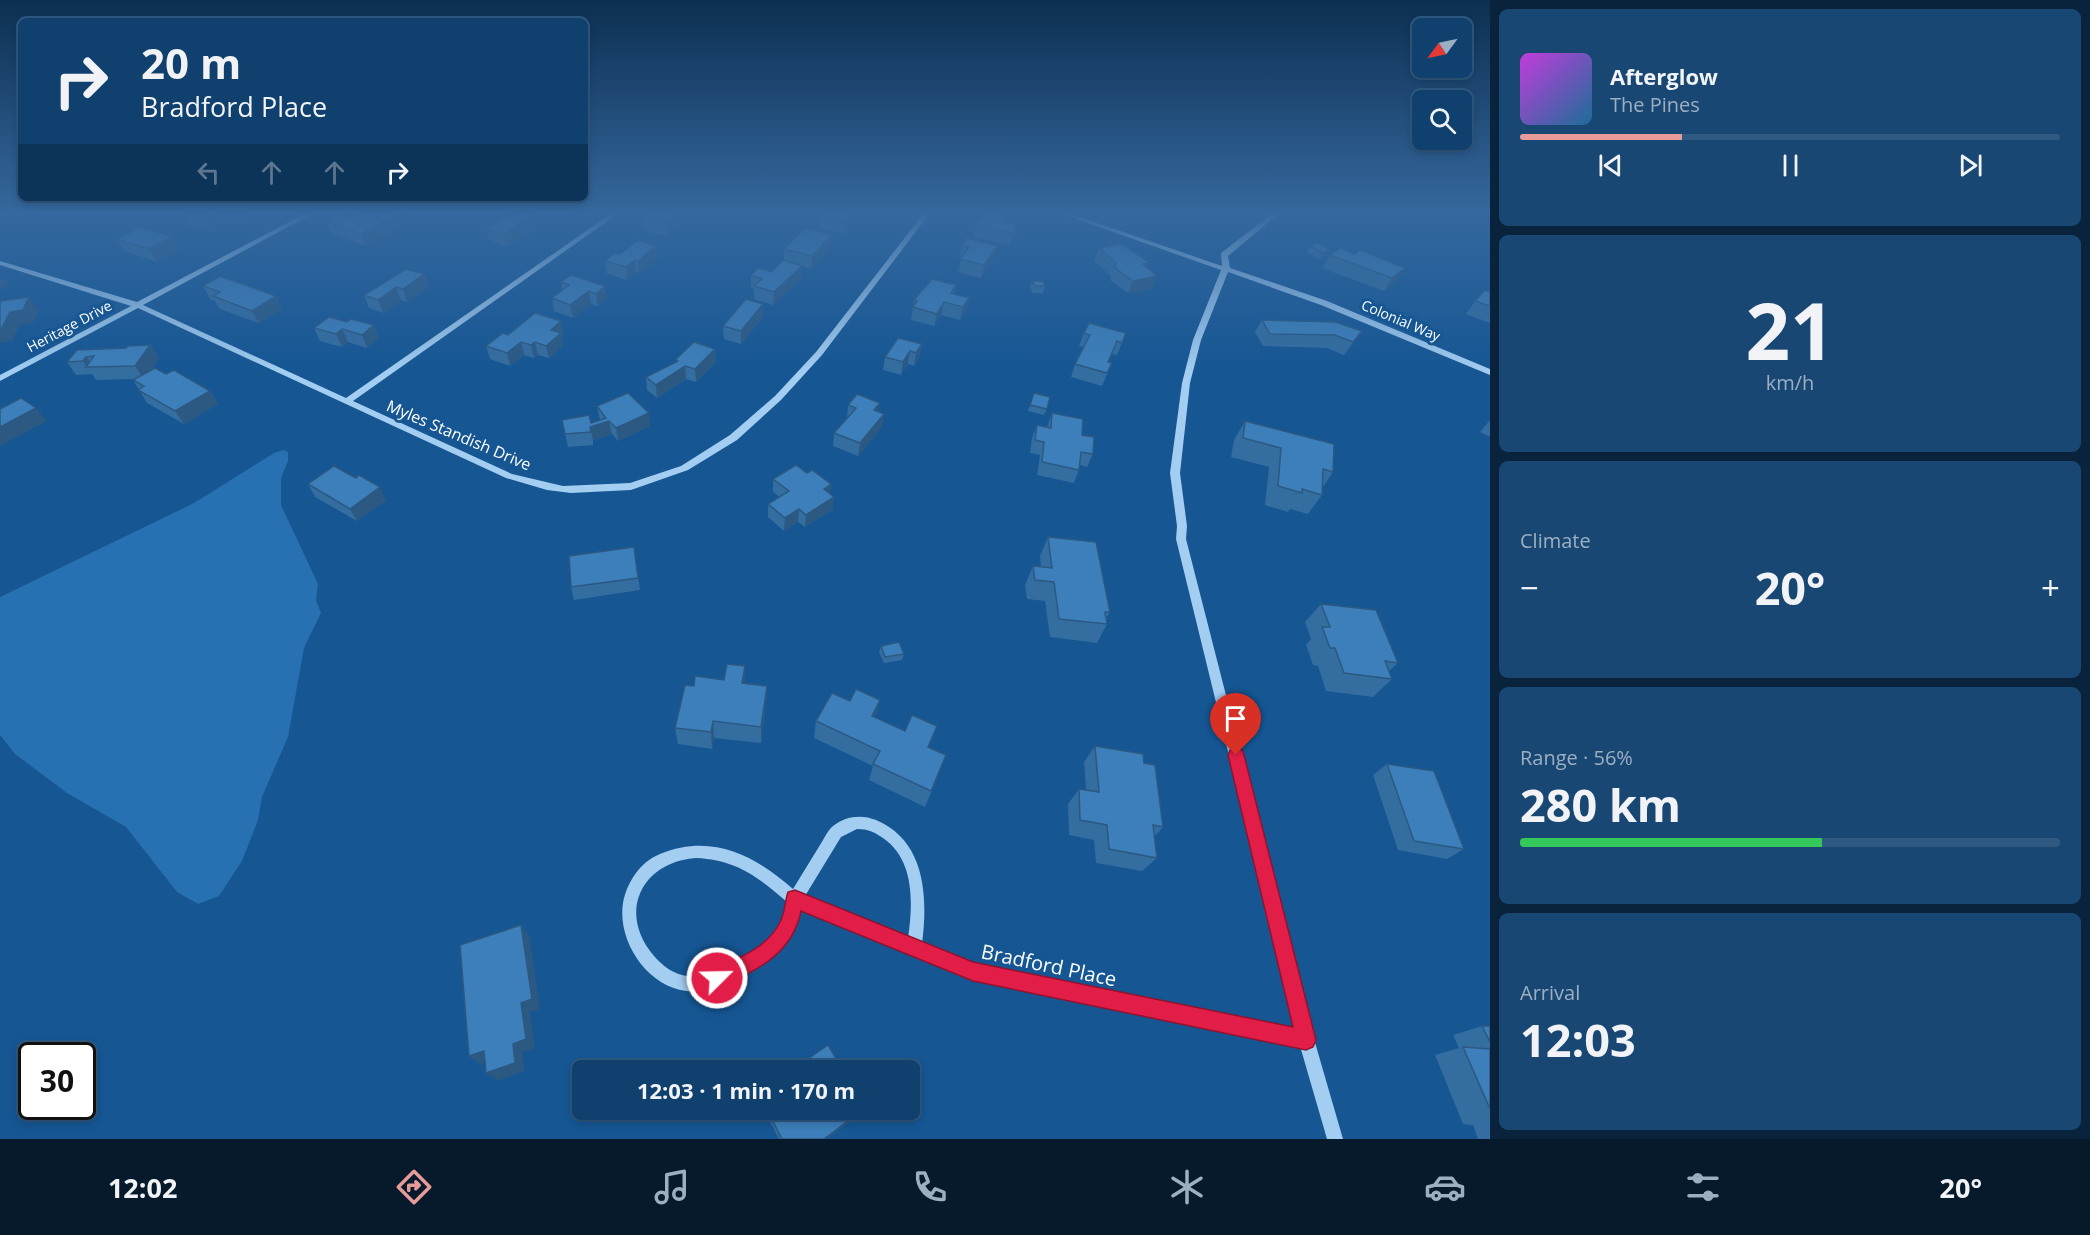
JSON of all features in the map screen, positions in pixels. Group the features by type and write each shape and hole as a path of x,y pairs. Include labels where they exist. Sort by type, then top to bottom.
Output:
{"street":[{"name":"Myles Standish Drive","path":"10,266 137,305 509,476 539,485 570,490 604,490 653,478 709,455 732,441 766,412 813,359 885,266"},
{"name":"Heritage Drive","path":"0,378 210,266"},
{"path":"345,402 540,266"},
{"name":"Colonial Way","path":"1220,266 1324,303 1490,372"},
{"path":"1226,268 1197,340 1186,383 1175,473 1182,526 1181,539 1306,1040 1335,1139"},
{"path":"795,899 836,832 847,824 860,822 875,825 898,843 915,875 919,904 914,948"},
{"name":"Bradford Place","path":"795,899 789,924 772,947 747,965 703,983 679,982 657,970 639,948 628,916 633,893 646,873 664,858 687,852 710,852 741,861 758,869 795,899 943,962 990,976 1306,1040"}],"shaded area":[{"path":"284,450 288,452 288,461 281,478 281,505 318,584 316,600 321,613 304,648 288,737 262,797 258,820 242,861 219,896 198,904 177,892 126,827 67,793 15,754 0,735 0,597 194,503 274,453"}],"building":[{"path":"777,266 802,266 774,292 754,286 762,279 751,275 758,268 772,272"},
{"path":"1115,266 1146,266 1157,276 1133,281"},
{"path":"1360,266 1405,268 1392,278"},
{"path":"406,269 424,274 403,289 396,287 378,300 364,295"},
{"path":"571,275 605,286 596,294 589,291 570,305 552,298 569,285 561,282"},
{"path":"220,276 276,296 252,311 213,296 220,292 203,286"},
{"path":"932,279 956,285 951,293 969,298 963,307 944,302 937,314 913,307 917,301 914,300"},
{"path":"1032,281 1043,281 1045,286 1035,286"},
{"path":"1485,290 1490,292 1490,306 1475,301"},
{"path":"29,297 23,310 10,312 0,329 0,301"},
{"path":"746,299 763,304 741,331 723,326"},
{"path":"535,313 561,321 551,330 561,333 546,346 535,342 531,345 521,342 507,353 486,346 503,333 508,335"},
{"path":"329,317 347,322 351,319 374,325 362,335 342,329 336,334 314,328"},
{"path":"1262,320 1335,322 1362,331 1353,342 1335,335 1270,334"},
{"path":"1089,323 1126,333 1122,343 1117,341 1108,362 1112,363 1107,373 1075,364 1090,335 1084,333"},
{"path":"898,338 922,344 916,353 910,351 903,362 885,357"},
{"path":"694,342 715,349 695,369 685,366 656,385 646,377 678,361 676,359"},
{"path":"150,345 135,366 86,367 94,356 86,357 83,361 67,362 77,350"},
{"path":"155,368 166,374 174,370 210,391 175,411 138,390 144,386 133,380"},
{"path":"628,393 649,413 616,428 609,421 590,427 591,432 565,434 562,420 589,415 591,423 606,418 597,406"},
{"path":"1034,393 1050,397 1047,409 1030,405"},
{"path":"857,394 880,403 874,410 884,414 860,443 834,433 856,408 848,405"},
{"path":"21,398 36,408 0,427 0,409"},
{"path":"1052,413 1083,419 1082,435 1094,437 1093,454 1081,452 1079,470 1042,462 1044,442 1035,440 1037,425 1051,428"},
{"path":"1245,421 1334,444 1333,472 1323,469 1322,495 1302,489 1302,493 1278,486 1281,448 1243,438"},
{"path":"796,465 807,473 812,470 831,484 824,489 834,497 806,515 799,509 785,518 768,504 789,491 773,479"},
{"path":"334,466 356,478 359,475 380,487 350,509 308,484"},
{"path":"1048,537 1096,542 1110,612 1105,612 1107,624 1059,619 1054,582 1035,580 1033,566 1052,568"},
{"path":"634,547 638,578 571,587 569,556"},
{"path":"1321,604 1376,610 1398,663 1385,661 1392,679 1344,673 1335,648 1330,648 1322,627 1330,627"},
{"path":"899,642 904,654 885,657 881,646"},
{"path":"727,664 745,666 742,683 767,686 761,727 713,721 711,732 675,728 685,685 694,686 695,676 724,680"},
{"path":"856,689 880,700 872,716 905,731 912,715 937,726 928,747 946,755 931,791 873,764 880,751 816,721 832,693 850,701"},
{"path":"1095,746 1143,754 1144,763 1155,765 1163,827 1153,825 1157,858 1109,849 1107,825 1080,820 1079,789 1099,792"},
{"path":"1387,764 1434,771 1464,849 1414,841"},
{"path":"521,925 532,999 521,1003 526,1039 513,1044 515,1063 486,1073 484,1051 469,1056 460,945"},
{"path":"1482,1026 1490,1026 1490,1042"},
{"path":"828,1045 837,1060 807,1060"},
{"path":"1463,1047 1490,1049 1490,1109"},
{"path":"772,1120 849,1120 824,1139 782,1139"}],"route":[{"path":"717,978 755,961 780,939 793,916 795,899 943,962 973,972 1306,1040 1236,755"}]}
